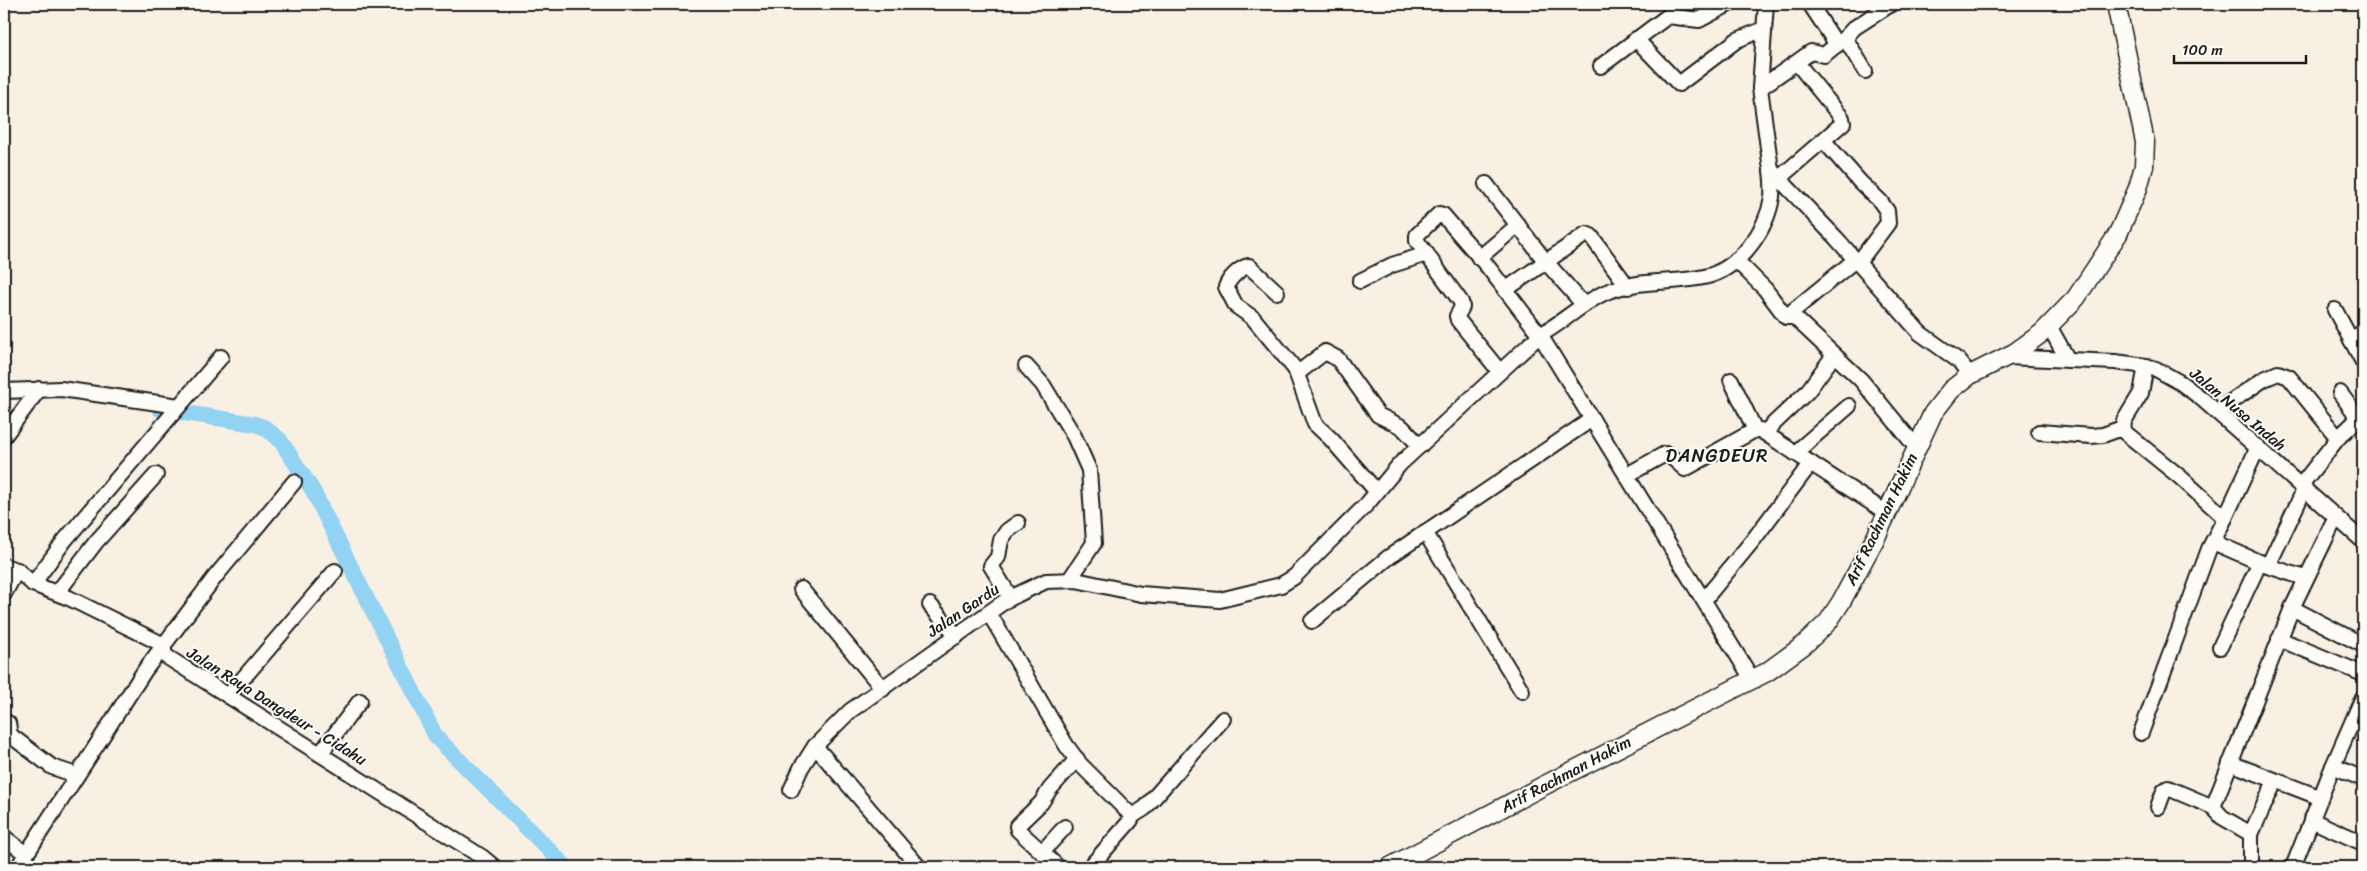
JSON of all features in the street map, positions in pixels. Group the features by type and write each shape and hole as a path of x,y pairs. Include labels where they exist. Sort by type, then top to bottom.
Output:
{"main road":[{"name":"Arif Rachman Hakim","path":"1390,867 1542,786 1767,672 1804,645 1828,622 1841,602 1887,513 1933,413 1951,390 1970,375 2030,343 2049,326 2076,298 2118,234 2138,188 2144,166 2145,142 2116,4"}],"street":[{"path":"1601,66 1668,16 1699,20 1729,4"},
{"name":"Jalan Gardu","path":"791,790 801,768 815,746 850,711 1011,598 1046,581 1070,579 1141,594 1208,599 1230,599 1288,582 1377,492 1400,464 1500,372 1543,340 1584,305 1604,293 1628,287 1650,282 1706,277 1718,273 1736,260 1759,232 1772,196 1774,176 1761,106 1760,88 1766,4"},
{"path":"1810,4 1865,70"},
{"path":"1760,88 1812,52 1824,55 1841,42 1854,28 1891,4"},
{"path":"1636,39 1679,84 1737,40 1764,30"},
{"path":"1797,63 1842,118 1841,125 1824,141 1774,176 1856,261 1920,333 1959,361 1970,375"},
{"path":"1793,317 1793,311 1856,261 1888,223 1887,211 1880,200 1860,182 1824,141"},
{"path":"1486,184 1546,262 1584,305"},
{"path":"1500,372 1458,320 1456,316 1462,307 1461,302 1417,241 1416,237 1438,215 1441,214 1479,258 1543,340 1752,679"},
{"path":"1479,258 1518,225"},
{"path":"1505,290 1583,235 1588,234 1628,287"},
{"path":"1360,281 1392,265 1427,254"},
{"path":"1736,260 1765,289 1786,317 1793,317 1865,384 1916,447"},
{"path":"1277,292 1249,266 1245,267 1228,281 1226,286 1236,306 1256,321 1298,373 1315,424 1332,439 1377,492"},
{"path":"2335,310 2363,362"},
{"path":"2049,326 2068,360"},
{"path":"2351,340 2363,332"},
{"path":"1298,373 1324,352 1334,356 1366,396 1378,415 1402,427 1420,446"},
{"path":"1627,475 1665,454 1669,455 1685,469 1760,431 1807,392 1834,355"},
{"name":"Jalan Nusa Indah","path":"2006,356 2115,362 2156,369 2181,383 2216,412 2303,486 2363,541"},
{"path":"33,584 65,540 221,357"},
{"path":"1026,366 1043,385 1074,436 1089,470 1094,543 1070,579"},
{"path":"2122,428 2124,421 2141,393 2146,366"},
{"path":"2216,412 2264,379 2278,373 2290,377 2338,438"},
{"path":"1730,380 1760,431 1887,513"},
{"path":"4,391 36,392 61,390 174,411"},
{"path":"4,436 36,392"},
{"path":"2220,647 2303,486 2338,438 2361,419 2340,393"},
{"path":"1795,452 1849,406"},
{"path":"1312,620 1381,563 1592,419"},
{"path":"2039,432 2097,436 2122,428"},
{"path":"2122,428 2128,436 2180,477 2225,518"},
{"path":"2141,733 2213,542 2258,447"},
{"path":"1704,600 1754,539 1811,463"},
{"path":"57,593 81,560 156,475"},
{"path":"18,867 145,670 215,577 294,482"},
{"path":"2213,807 2292,608 2336,517"},
{"path":"1011,598 991,566 999,555 1000,540 1007,531 1018,524"},
{"path":"1425,532 1522,691"},
{"path":"2213,542 2264,564 2305,578"},
{"path":"4,594 10,568"},
{"name":"Jalan Raya Dangdeur - Cidahu","path":"10,568 33,584 57,593 164,646 164,655 482,857 494,867"},
{"path":"228,696 335,571"},
{"path":"801,589 883,689"},
{"path":"930,605 957,636"},
{"path":"2292,608 2363,645"},
{"path":"989,613 1037,697 1076,759 1128,810 1131,817"},
{"path":"2279,639 2363,674"},
{"path":"2293,867 2333,766 2358,724 2363,697"},
{"path":"320,754 360,701"},
{"path":"1090,867 1131,817 1145,808 1223,719"},
{"path":"5,725 10,735 52,767 76,775"},
{"path":"815,746 919,867"},
{"path":"1058,867 1018,830 1018,825 1042,803 1050,789 1076,759"},
{"path":"2230,763 2320,797"},
{"path":"2333,766 2363,778"},
{"path":"2251,867 2251,834 2275,781"},
{"path":"2158,807 2164,791 2168,788 2213,807 2222,817 2251,834"},
{"path":"2311,820 2363,843"},
{"path":"1042,852 1065,826"},
{"path":"4,837 26,854"}],"waterway":[{"path":"160,409 255,424 264,427 280,440 312,489 436,737 566,867"}],"district":[{"name":"DANGDEUR","path":"1717,455"}]}
